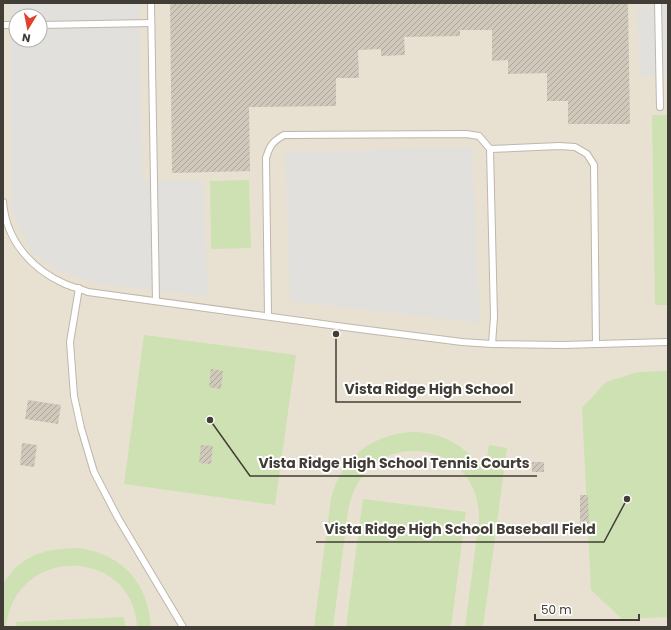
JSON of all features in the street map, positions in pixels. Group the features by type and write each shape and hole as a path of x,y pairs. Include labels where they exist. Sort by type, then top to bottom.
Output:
{"lane":[{"path":"151,3 156,300"},
{"path":"658,3 660,107"},
{"path":"48,25 152,23"},
{"path":"268,316 266,158 269,148 275,140 284,135 466,134 479,136 490,149 494,317 492,344"},
{"path":"490,149 559,146 575,147 587,154 594,165 596,344"},
{"path":"3,202 8,228 16,244 29,260 46,274 65,284 88,292 156,300 352,328 492,344 668,342"},
{"path":"79,288 70,342 74,396 81,428 94,472 118,518 183,627"}],"shaded area":[{"path":"3,3 668,3 668,627 3,627"},
{"path":"9,3 139,3 143,181 203,181 208,296 97,284 57,271 32,253 12,210 10,48 48,48 48,8 9,8"},
{"path":"668,6 668,76 640,77 637,7"},
{"path":"472,147 480,323 290,301 285,152"}],"green space":[{"path":"652,115 668,115 668,305 655,305"},
{"path":"249,180 251,248 211,249 210,181"},
{"path":"144,335 296,355 275,505 124,484"},
{"path":"668,371 668,617 622,619 591,590 582,408 606,382 638,372"},
{"path":"414,432 446,438 463,448 485,471 489,445 507,448 483,627 465,627 479,521 475,493 462,471 443,457 421,451 397,453 376,463 358,482 348,511 333,627 314,627 331,498 336,483 351,460 361,450 385,437"},
{"path":"363,499 466,512 451,627 346,627"},
{"path":"79,548 108,557 120,564 130,573 139,584 145,597 151,627 137,627 131,601 116,582 96,570 73,566 50,569 30,581 14,600 6,627 3,627 3,587 11,573 18,566 33,556 59,549"},
{"path":"124,617 125,627 17,627 16,622"}],"building":[{"path":"170,3 628,3 630,124 568,124 568,101 547,101 547,73 508,74 508,60 492,61 492,30 460,30 460,36 404,37 405,55 381,56 381,49 358,50 359,78 336,78 336,106 249,107 250,171 172,173"},
{"path":"211,369 223,371 221,389 209,387"},
{"path":"28,400 61,405 58,424 25,419"},
{"path":"22,443 37,445 34,467 20,465"},
{"path":"201,445 213,446 211,464 199,463"},
{"path":"532,462 544,462 544,472 532,472"},
{"path":"580,495 588,495 589,530 580,530"}],"place":[{"name":"Vista Ridge High School","path":"336,334"},
{"name":"Vista Ridge High School Tennis Courts","path":"210,420"},
{"name":"Vista Ridge High School Baseball Field","path":"627,499"}]}
